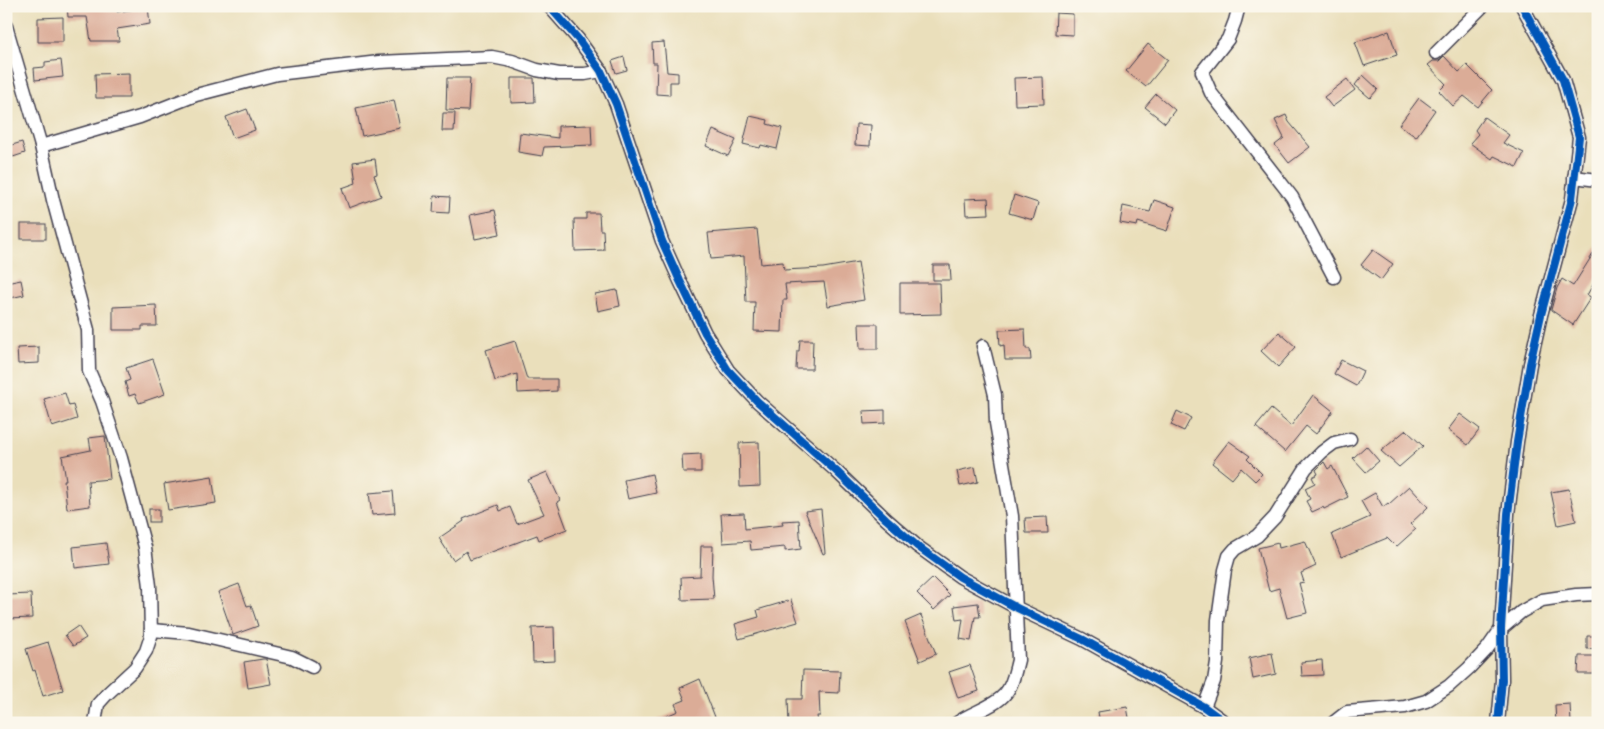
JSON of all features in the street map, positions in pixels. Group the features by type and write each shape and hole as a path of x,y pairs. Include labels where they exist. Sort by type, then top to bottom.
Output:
{"street":[{"path":"549,6 578,39 602,71 616,104 662,241 705,333 728,370 757,401 836,471 886,519 917,546 960,578 1082,640 1204,707 1226,723"},
{"path":"1239,6 1228,39 1202,72 1211,93 1292,197 1334,277"},
{"path":"1436,53 1483,6"},
{"path":"1498,723 1502,680 1501,629 1508,514 1517,442 1539,323 1572,198 1579,137 1563,80 1522,6"},
{"path":"6,26 41,146 53,200 88,330 89,371 102,401 121,458 145,547 150,586 151,636 146,651 135,668 98,704 94,723"},
{"path":"41,146 140,117 196,95 277,74 379,62 492,57 512,61 537,70 559,74 602,71"},
{"path":"1574,177 1598,180"},
{"path":"956,723 990,705 1005,694 1012,680 1018,660 1012,516 996,423 995,395 983,346"},
{"path":"1204,707 1216,671 1218,620 1225,570 1229,556 1257,536 1275,517 1306,468 1322,452 1334,443 1350,439"},
{"path":"1333,723 1347,712 1405,707 1426,701 1449,686 1469,668 1501,629 1521,612 1542,600 1598,594"},
{"path":"151,630 190,633 263,650 292,657 312,668"}],"building":[{"path":"67,6 116,6 117,12 148,7 150,24 117,29 119,41 91,41 87,17 68,17"},
{"path":"1056,13 1073,14 1073,35 1055,34"},
{"path":"63,17 63,42 38,42 38,18"},
{"path":"1389,31 1397,55 1364,66 1355,42"},
{"path":"664,42 667,72 678,73 678,82 670,82 670,95 656,94 657,63 653,63 652,43"},
{"path":"1148,44 1168,60 1146,87 1126,71"},
{"path":"1444,56 1459,72 1467,65 1492,90 1478,107 1464,96 1453,106 1439,91 1446,84 1428,65 1433,61 1439,61"},
{"path":"624,57 627,70 616,73 612,61"},
{"path":"61,60 63,77 35,80 34,68 45,67 45,62"},
{"path":"129,73 129,98 96,98 95,74"},
{"path":"1363,75 1378,89 1370,98 1355,85"},
{"path":"1043,77 1044,104 1015,105 1014,78"},
{"path":"447,78 470,78 468,111 446,110"},
{"path":"511,78 534,78 535,102 511,103"},
{"path":"1347,79 1355,90 1332,107 1324,97"},
{"path":"1156,94 1175,110 1165,123 1145,107"},
{"path":"1419,98 1435,110 1416,137 1399,125"},
{"path":"394,100 400,128 362,136 356,108"},
{"path":"247,109 255,130 233,138 226,117"},
{"path":"443,113 455,113 454,131 442,131"},
{"path":"1286,115 1289,122 1310,147 1289,163 1275,145 1284,138 1275,120"},
{"path":"750,116 768,120 767,124 782,128 777,149 761,145 760,148 743,144"},
{"path":"1484,117 1509,135 1503,143 1524,153 1517,167 1494,156 1492,159 1470,143 1478,134 1475,130"},
{"path":"856,124 871,125 870,146 855,145"},
{"path":"591,125 592,145 544,147 542,156 518,152 520,133 558,138 558,126"},
{"path":"713,130 736,140 728,156 706,146"},
{"path":"22,142 25,153 13,157 9,146"},
{"path":"375,159 377,174 374,175 381,196 349,208 342,188 356,183 353,162"},
{"path":"1014,195 1038,203 1033,220 1009,213"},
{"path":"434,196 450,197 449,213 433,212"},
{"path":"988,198 989,214 966,215 965,199"},
{"path":"1154,200 1175,207 1167,231 1138,222 1137,226 1120,223 1123,206 1150,212"},
{"path":"495,210 500,234 475,239 470,215"},
{"path":"586,213 599,213 600,230 603,230 604,250 575,251 574,219 586,219"},
{"path":"21,224 46,224 46,239 21,239"},
{"path":"757,229 761,264 783,262 784,270 823,268 858,262 864,300 828,306 824,282 785,284 787,300 783,300 782,332 754,331 755,302 746,302 744,256 711,259 708,233"},
{"path":"1598,246 1598,276 1587,295 1591,297 1573,325 1551,310 1557,288 1562,279 1573,286"},
{"path":"1373,250 1393,264 1381,280 1361,265"},
{"path":"933,265 950,265 951,280 933,280"},
{"path":"21,280 24,295 6,299 6,283"},
{"path":"900,283 940,283 941,314 900,315"},
{"path":"617,290 620,306 598,311 595,294"},
{"path":"156,305 157,326 142,326 142,330 113,330 113,307"},
{"path":"859,324 878,324 878,349 860,349"},
{"path":"1025,329 1026,349 1030,349 1031,360 1005,360 1004,345 1000,346 999,330"},
{"path":"1279,332 1296,347 1278,367 1261,351"},
{"path":"800,340 813,340 812,369 796,369"},
{"path":"515,341 527,379 557,379 557,391 518,393 517,374 495,381 486,350"},
{"path":"39,347 39,363 18,364 17,348"},
{"path":"153,359 165,394 139,403 135,394 129,396 125,382 130,380 126,368"},
{"path":"1341,360 1363,371 1356,386 1334,374"},
{"path":"65,393 69,406 73,405 77,419 52,427 44,399"},
{"path":"1313,395 1333,411 1316,434 1306,426 1285,452 1256,427 1271,409 1291,426"},
{"path":"885,410 885,423 864,424 863,411"},
{"path":"1177,411 1191,418 1184,431 1171,425"},
{"path":"1460,414 1480,429 1468,445 1448,430"},
{"path":"1406,430 1423,446 1399,467 1381,451"},
{"path":"105,436 110,479 88,481 90,506 67,509 64,480 66,480 62,456 91,450 89,438"},
{"path":"1229,441 1250,456 1247,459 1262,474 1255,481 1241,468 1232,479 1212,463"},
{"path":"759,442 760,486 740,487 739,443"},
{"path":"1366,446 1379,461 1366,472 1353,458"},
{"path":"701,454 701,472 683,472 682,455"},
{"path":"1324,462 1328,469 1332,466 1348,497 1324,509 1323,507 1312,512 1306,501 1310,499 1305,488 1315,483 1312,477 1318,474 1316,470"},
{"path":"975,467 978,482 960,486 957,471"},
{"path":"547,472 560,500 557,502 567,529 539,540 537,535 470,560 466,551 453,560 439,538 464,521 463,519 498,505 500,511 510,507 517,524 544,514 528,480"},
{"path":"652,474 656,493 628,499 624,480"},
{"path":"212,476 216,503 168,510 164,484"},
{"path":"1409,486 1428,507 1410,524 1416,529 1396,547 1387,538 1341,557 1332,534 1370,517 1361,501 1375,493 1383,507"},
{"path":"1569,489 1576,521 1558,525 1551,492"},
{"path":"393,491 395,513 372,515 369,493"},
{"path":"149,509 159,509 159,522 149,522"},
{"path":"821,509 825,553 823,554 805,511"},
{"path":"744,513 745,529 783,525 782,521 799,520 801,549 785,551 785,547 751,550 750,541 723,543 721,514"},
{"path":"1047,517 1048,533 1026,533 1025,518"},
{"path":"1305,541 1316,566 1301,573 1304,582 1299,583 1307,613 1287,618 1279,588 1269,591 1258,548 1278,543 1279,548"},
{"path":"106,543 109,564 75,568 73,547"},
{"path":"701,546 713,546 712,576 714,599 682,600 681,577 700,576"},
{"path":"933,578 950,595 934,610 917,593"},
{"path":"239,584 247,606 251,605 258,626 233,635 218,592"},
{"path":"31,594 32,618 7,619 7,595"},
{"path":"791,600 798,622 739,639 735,624 759,617 757,610"},
{"path":"978,603 980,617 975,617 971,641 960,639 963,619 956,620 954,606"},
{"path":"921,615 936,654 920,661 905,622"},
{"path":"78,626 86,638 73,646 65,635"},
{"path":"554,627 555,661 533,662 532,628"},
{"path":"1587,636 1598,636 1598,648 1587,649"},
{"path":"48,642 63,690 43,696 26,649"},
{"path":"1272,653 1276,674 1253,679 1249,658"},
{"path":"1579,656 1595,656 1594,674 1578,674"},
{"path":"266,659 271,684 248,688 244,662"},
{"path":"1322,660 1323,675 1302,676 1301,662"},
{"path":"970,665 979,691 958,698 949,672"},
{"path":"803,670 840,671 839,693 819,692 820,716 817,716 818,723 789,723 788,699 802,699"},
{"path":"700,679 715,717 702,723 650,723 678,711 675,704 685,700 680,688"},
{"path":"1570,704 1571,723 1556,723 1555,705"},
{"path":"1127,707 1130,723 1100,723 1098,712"}],"cycle path":[{"path":"549,6 578,39 601,71 616,104 662,241 680,281 705,333 728,370 757,401 917,546 960,577 1017,608 1082,639 1204,707 1226,723"},
{"path":"1498,723 1502,680 1501,629 1508,514 1517,442 1530,364 1541,315 1572,199 1579,137 1563,80 1522,6"}]}
